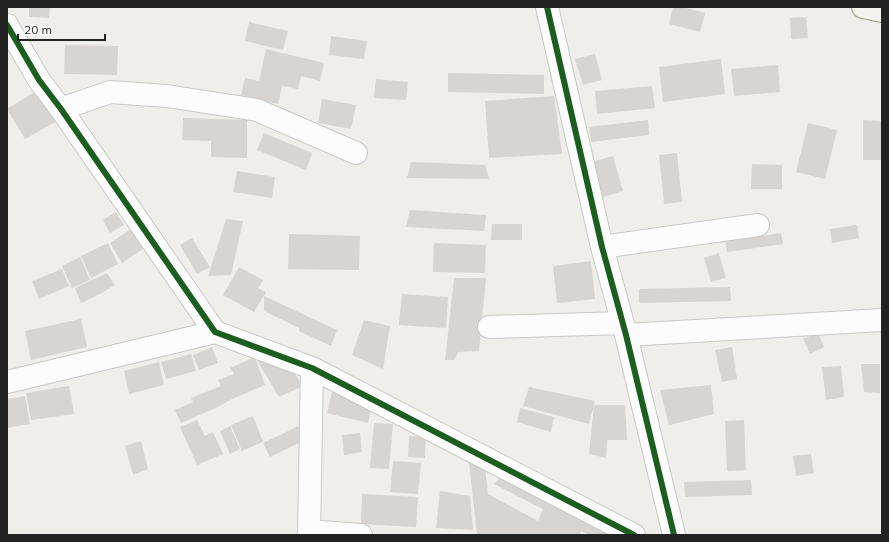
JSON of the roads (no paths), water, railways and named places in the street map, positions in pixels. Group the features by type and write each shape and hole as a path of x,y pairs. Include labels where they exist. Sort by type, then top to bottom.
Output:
{"street":[{"path":"547,7 602,247 625,329 674,535"},
{"path":"863,7 882,10"},
{"path":"7,25 39,80 61,109 215,332"},
{"path":"61,109 110,92 167,96 257,110 356,154"},
{"path":"602,247 758,225"},
{"path":"489,327 625,329 882,320"},
{"path":"7,382 215,332 312,368 634,535"},
{"path":"312,368 309,533 361,535"}]}
